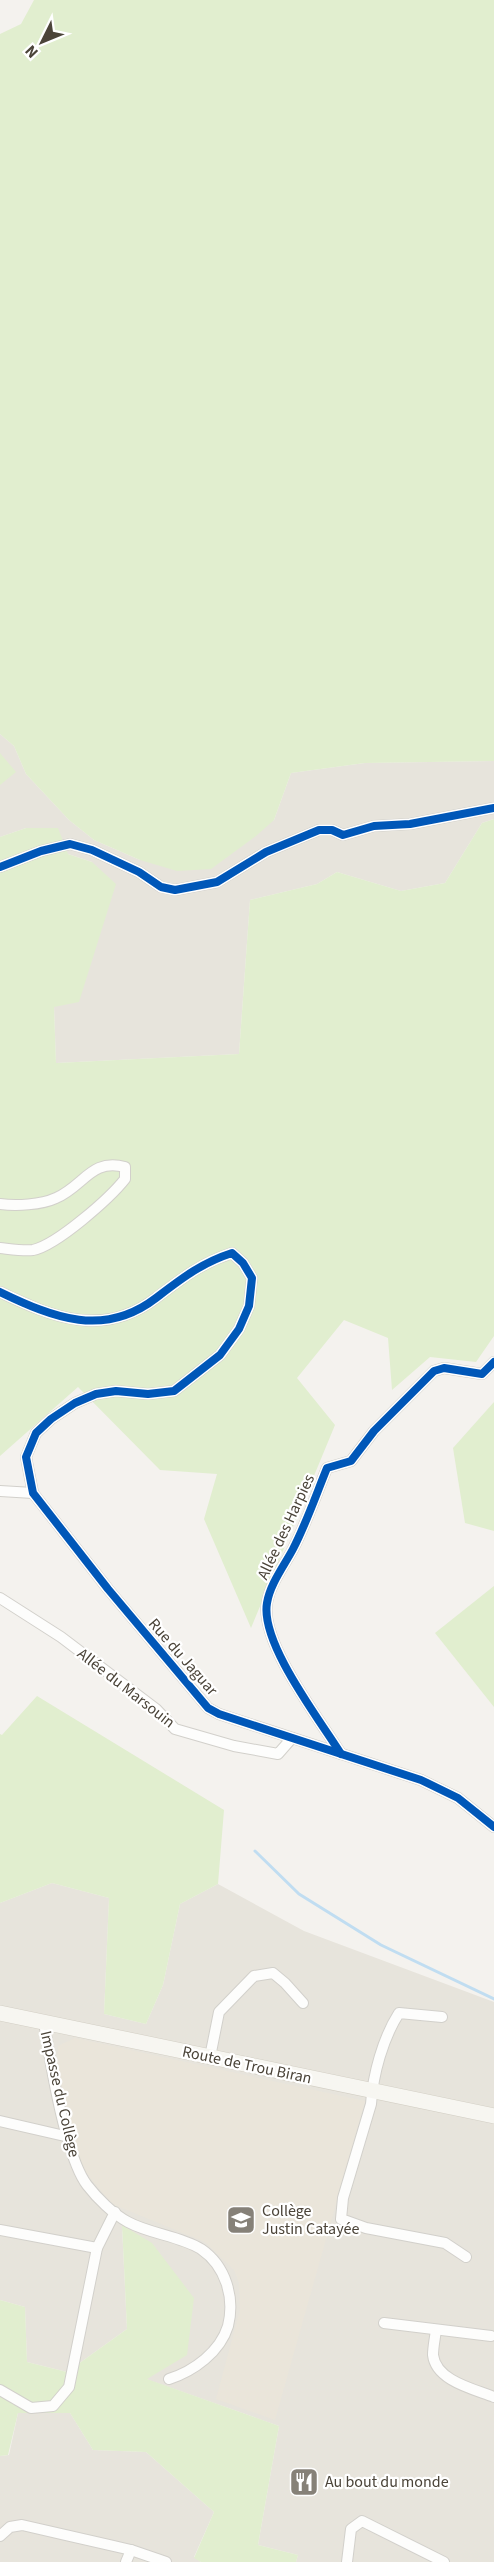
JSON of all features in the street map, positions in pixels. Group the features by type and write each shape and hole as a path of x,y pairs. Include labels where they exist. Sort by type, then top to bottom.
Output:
{"main road":[{"name":"Route de Trou Biran","path":"0,2013 494,2116"}],"street":[{"path":"0,867 41,851 70,843 92,850 139,872 161,887 175,890 217,882 266,852 319,830 332,830 343,835 374,826 410,824 494,808"},
{"path":"0,1204 25,1204 54,1199 76,1187 95,1169 111,1164 125,1167 125,1179 111,1197 53,1241 33,1250 0,1248"},
{"name":"Rue du Jaguar","path":"0,1292 41,1311 64,1318 112,1320 133,1314 195,1268 232,1253 243,1263 252,1278 249,1306 238,1329 220,1355 174,1391 148,1394 116,1391 96,1394 75,1403 51,1419 36,1434 26,1457 33,1493 108,1589 204,1704 219,1714 421,1780 458,1798 494,1827"},
{"name":"Allée des Harpies","path":"341,1754 280,1655 268,1624 266,1605 268,1595 293,1549 327,1468 351,1461 374,1431 434,1371 455,1369 474,1375 482,1374 494,1362"},
{"path":"0,1491 33,1493"},
{"name":"Allée du Marsouin","path":"0,1598 61,1637 156,1709 175,1729 234,1746 278,1755 292,1738"},
{"path":"210,2057 219,2012 254,1976 273,1973 303,2003"},
{"path":"442,2017 399,2013 390,2028 372,2090 371,2104 343,2198 341,2219 366,2228 444,2243 466,2257"},
{"name":"Impasse du Collège","path":"44,2022 69,2137 78,2169 87,2185 126,2221 201,2249 227,2282 231,2313 225,2333 213,2352 197,2366 183,2375 169,2379"},
{"path":"0,2121 69,2137"},
{"path":"0,2390 31,2408 53,2406 69,2387 98,2248 115,2212"},
{"path":"0,2230 98,2248"},
{"path":"384,2323 491,2336"},
{"path":"436,2330 434,2355 437,2366 454,2381 494,2397"},
{"path":"347,2562 351,2529 362,2521 444,2562"},
{"path":"0,2536 10,2527 22,2525 131,2550 166,2562"},
{"path":"126,2562 131,2550"}],"shaded area":[{"path":"0,734 14,746 26,774 69,820 94,840 140,860 274,820 291,773 365,763 494,761 494,819 482,823 445,883 401,891 337,872 317,884 250,900 239,1054 56,1063 54,1007 92,862 68,854 26,828 0,837"},
{"path":"52,1883 109,1898 104,2014 146,2024 163,1985 180,1904 218,1884 304,1931 494,2002 494,2562 296,2562 298,2555 258,2545 279,2426 146,2379 122,2226 127,2329 67,2372 27,2362 25,2307 0,2300 0,1903"},
{"name":"Collège Justin Catayée","path":"75,2038 365,2101 275,2420 216,2399 240,2310 239,2283 234,2270 205,2242 112,2204 83,2169 57,2070 58,2046"},
{"path":"18,2413 70,2413 93,2450 146,2452 214,2512 194,2557 201,2562 0,2562 0,2456 9,2455"}],"green space":[{"path":"34,0 494,0 494,761 365,763 291,773 274,820 256,836 211,869 177,871 140,860 94,840 69,820 26,774 14,746 0,734 0,34 21,24"},
{"path":"0,753 16,772 0,785"},
{"path":"494,819 494,1336 476,1362 430,1357 392,1390 388,1338 344,1320 297,1378 335,1425 251,1628 204,1519 217,1474 160,1470 78,1387 0,1456 0,837 26,828 58,828 68,854 92,862 116,884 79,1002 54,1007 56,1063 239,1054 250,900 317,884 337,872 401,891 445,883 482,823"},
{"path":"494,1402 494,1531 465,1523 453,1448"},
{"path":"494,1586 494,1707 435,1633"},
{"path":"37,1696 224,1810 218,1884 180,1904 163,1985 146,2024 104,2014 109,1898 52,1883 0,1903 0,1734 2,1735"},
{"path":"122,2225 152,2243 194,2298 187,2355 147,2379 279,2426 258,2545 298,2555 296,2562 201,2562 194,2558 214,2512 146,2452 93,2450 70,2413 18,2413 8,2455 0,2456 0,2300 25,2307 27,2362 67,2372 127,2329"}],"waterway":[{"path":"255,1851 299,1894 381,1945 494,1999"}],"cycle path":[{"path":"0,867 41,851 70,844 92,850 139,872 161,887 175,890 217,882 266,852 319,830 332,830 343,835 374,826 410,824 494,808"},
{"path":"0,1292 59,1316 98,1321 117,1318 137,1310 192,1272 221,1257 232,1253 243,1263 252,1278 249,1306 239,1329 220,1355 174,1391 148,1394 116,1391 96,1394 75,1403 51,1419 36,1433 26,1457 33,1493 108,1589 208,1708 219,1714 421,1780 458,1798 494,1827"},
{"path":"341,1754 294,1681 273,1639 267,1620 267,1603 271,1589 307,1520 327,1468 351,1461 374,1431 434,1371 444,1368 482,1374 494,1362"}],"place":[{"name":"Collège Justin Catayée","path":"241,2220"},
{"name":"Au bout du monde","path":"304,2482"}]}
